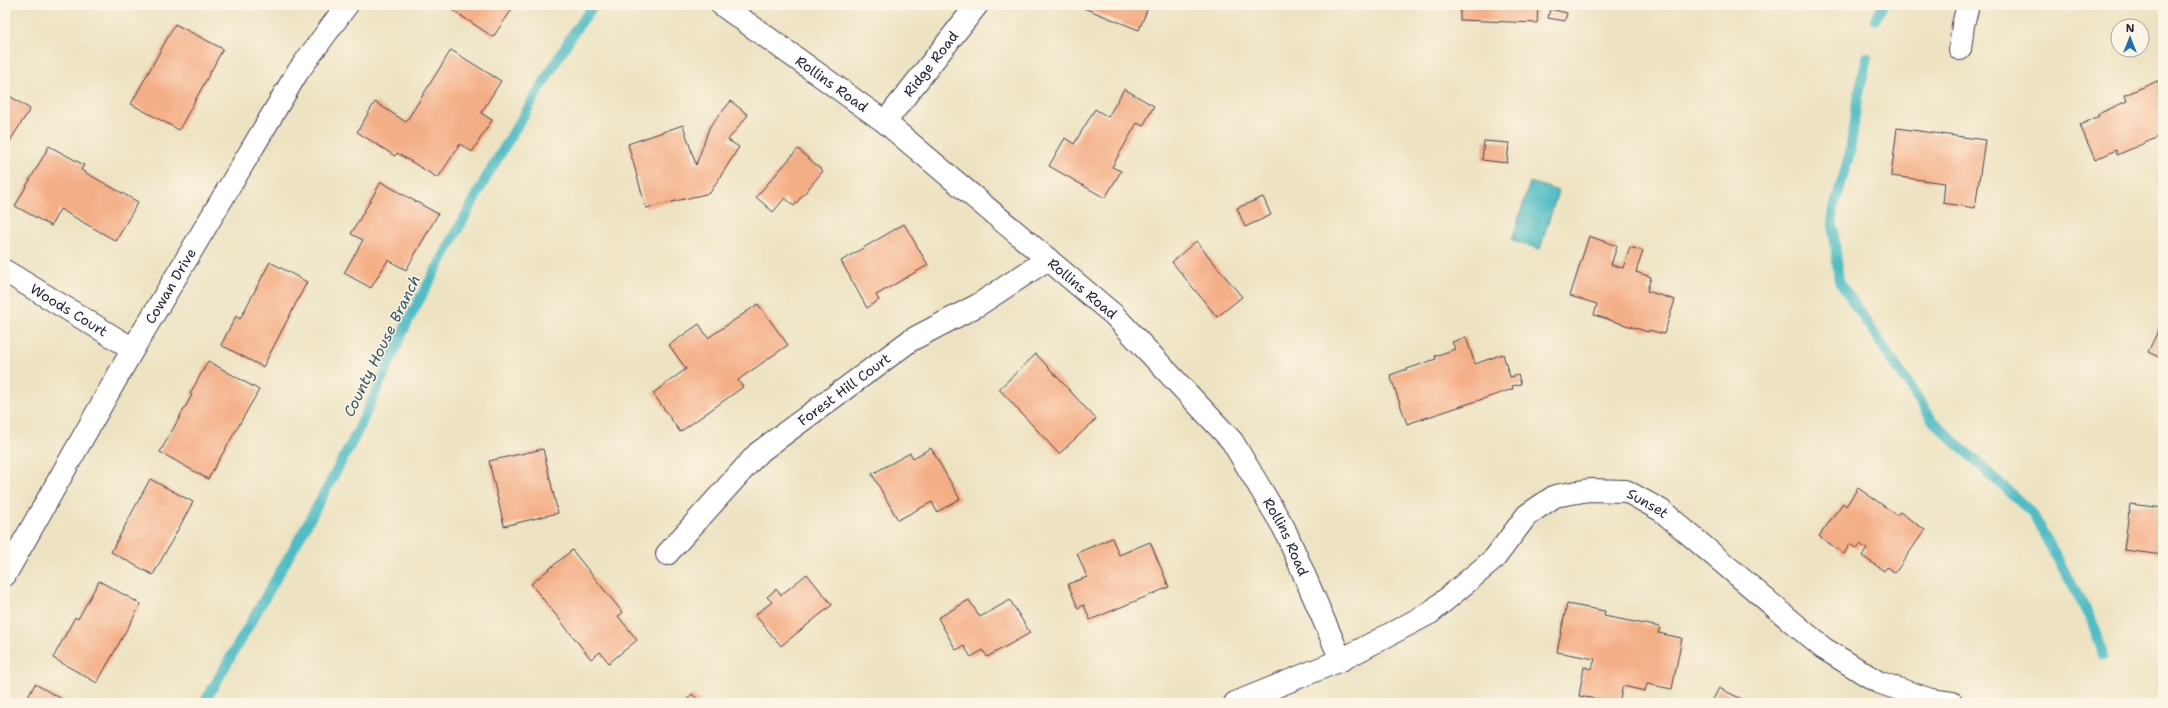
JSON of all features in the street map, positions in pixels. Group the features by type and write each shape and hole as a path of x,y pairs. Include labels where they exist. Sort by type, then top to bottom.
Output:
{"street":[{"name":"Cowan Drive","path":"5,575 133,350 297,73 347,5"},
{"name":"Rollins Road","path":"722,5 885,122 1114,315 1232,441 1284,528 1341,660"},
{"name":"Ridge Road","path":"885,122 976,5"},
{"path":"1960,49 1963,25 1968,5"},
{"name":"Forest Hill Court","path":"667,554 758,453 911,340 978,305 1048,258"},
{"name":"Woods Court","path":"5,271 133,350"},
{"name":"Sunset","path":"1235,703 1341,660 1430,613 1494,559 1528,515 1555,496 1589,490 1626,491 1662,510 1823,648 1878,682 1931,700 1952,703"}],"water":[{"path":"1530,182 1558,191 1540,249 1512,240"}],"building":[{"path":"445,5 515,5 493,37"},
{"path":"1076,5 1149,5 1139,30"},
{"path":"1460,5 1538,5 1537,23 1460,20"},
{"path":"1550,9 1567,13 1565,21 1548,18"},
{"path":"175,24 223,49 179,130 131,104"},
{"path":"451,50 501,81 481,113 492,120 472,152 460,144 438,178 397,153 395,156 357,132 375,102 406,122"},
{"path":"2162,79 2163,135 2117,155 2116,150 2095,160 2080,125 2099,116 2098,114 2127,101 2125,95"},
{"path":"1124,89 1154,106 1143,126 1137,123 1112,167 1121,171 1105,198 1049,166 1065,138 1074,144 1095,109 1108,117"},
{"path":"5,93 30,109 5,149"},
{"path":"731,101 748,115 728,140 739,147 710,193 646,208 628,144 683,125 696,165 710,126"},
{"path":"1897,128 1985,140 1975,208 1943,203 1945,183 1891,176"},
{"path":"1484,141 1509,143 1507,163 1482,160"},
{"path":"49,146 84,165 81,170 138,202 116,241 60,209 51,226 15,206"},
{"path":"798,149 823,171 794,206 785,198 773,212 756,197"},
{"path":"381,182 438,214 406,270 388,260 371,288 344,273 363,240 351,234"},
{"path":"1263,197 1271,215 1245,227 1237,208"},
{"path":"904,224 928,265 876,295 879,300 867,308 841,261"},
{"path":"1589,236 1617,246 1611,265 1623,268 1630,247 1643,251 1636,272 1651,277 1647,291 1675,300 1664,334 1649,330 1648,332 1594,315 1597,304 1570,296"},
{"path":"1196,241 1242,297 1217,317 1172,262"},
{"path":"270,262 307,282 263,367 221,345 236,316 240,319"},
{"path":"758,304 788,345 738,380 743,387 680,432 653,393 686,369 669,345 699,324 708,338"},
{"path":"2161,324 2163,324 2163,359 2148,352"},
{"path":"1466,337 1475,364 1503,354 1510,377 1518,375 1521,384 1512,386 1513,389 1407,424 1390,375 1436,359 1435,356 1455,349 1452,342"},
{"path":"1036,354 1096,419 1059,454 999,389"},
{"path":"208,361 259,390 208,479 160,452 192,395 190,394"},
{"path":"931,448 960,499 937,512 932,502 898,520 872,474 910,453 913,458"},
{"path":"543,449 558,513 504,526 489,461"},
{"path":"150,479 193,502 153,575 111,552"},
{"path":"1858,488 1897,515 1900,512 1925,530 1895,573 1887,567 1884,571 1862,556 1867,549 1860,544 1857,549 1850,544 1844,554 1819,536 1843,503 1846,506"},
{"path":"2130,504 2163,508 2163,555 2124,550"},
{"path":"1112,538 1119,555 1150,542 1169,587 1090,620 1084,605 1078,608 1068,584 1087,577 1077,553"},
{"path":"572,550 623,613 618,616 637,640 609,663 600,652 591,659 531,584"},
{"path":"807,574 832,605 781,646 755,615 772,602 767,597 776,589 781,595"},
{"path":"99,581 141,604 97,683 53,658 75,617 78,619"},
{"path":"969,600 980,617 1010,600 1030,633 987,657 983,650 971,657 964,646 956,650 938,618"},
{"path":"1567,604 1605,611 1604,616 1660,627 1658,633 1682,638 1672,689 1647,684 1645,691 1623,686 1619,703 1579,696 1584,667 1592,669 1595,659 1557,652"},
{"path":"35,684 69,703 25,703"},
{"path":"1719,688 1750,703 1711,703"},
{"path":"692,694 702,703 684,703"}],"waterway":[{"name":"County House Branch","path":"204,703 299,539 357,433 409,319 487,176 574,32 594,5"},
{"path":"1875,20 1883,5"},
{"path":"1867,57 1856,107 1850,153 1832,215 1839,281 1933,421 2032,513 2093,622 2103,655"}]}
